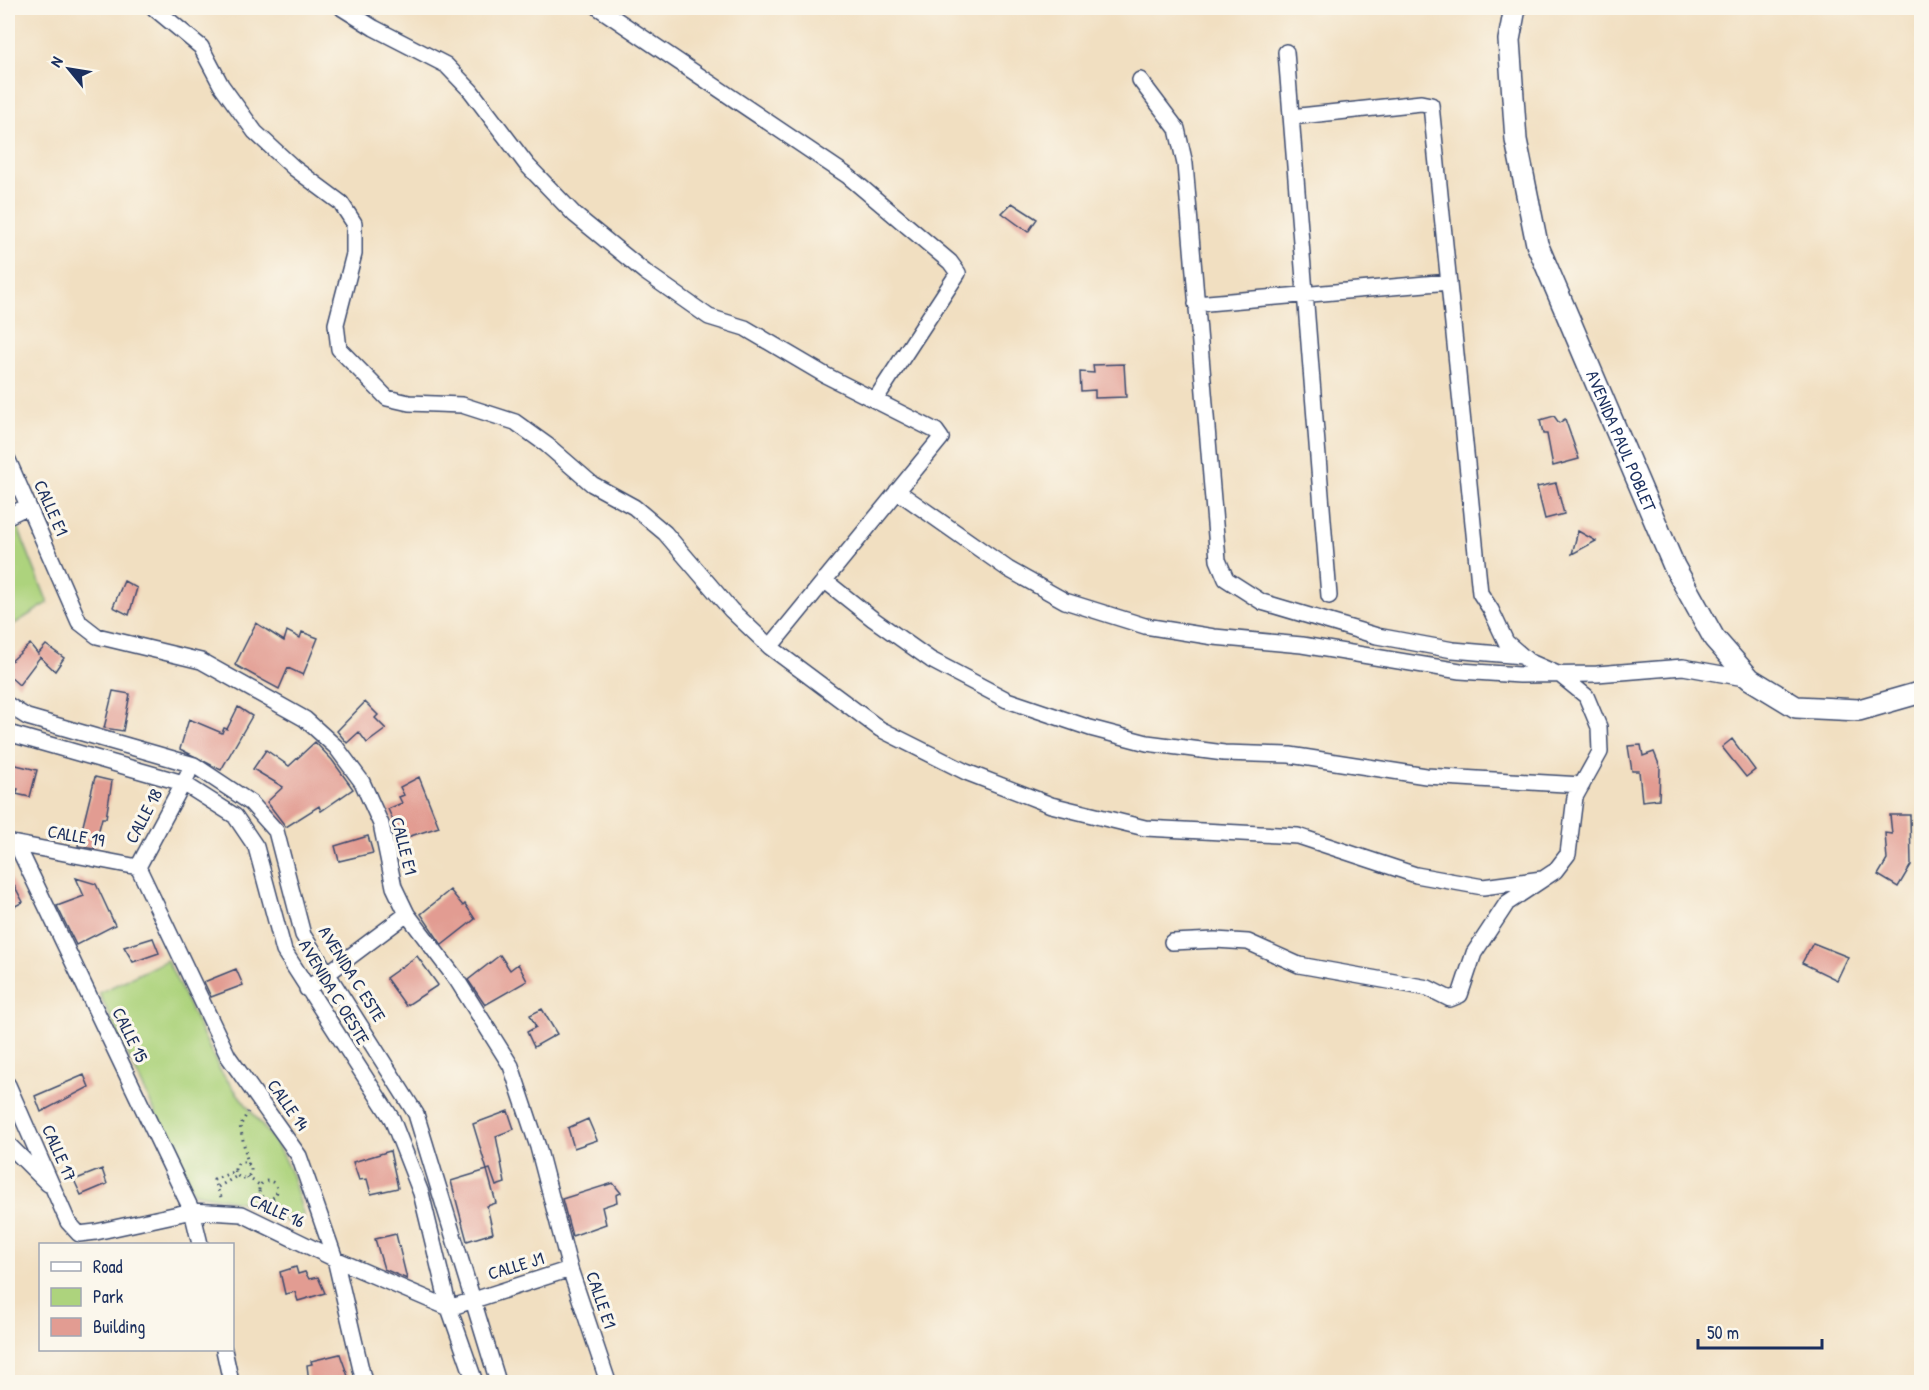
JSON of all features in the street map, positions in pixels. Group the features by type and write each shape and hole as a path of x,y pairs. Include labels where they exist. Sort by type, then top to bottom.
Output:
{"main road":[{"name":"AVENIDA PAUL POBLET","path":"1515,8 1509,40 1516,140 1537,244 1674,566 1714,638 1750,680 1796,707 1859,710 1922,692"}],"street":[{"path":"154,8 201,47 221,85 255,132 294,168 340,203 354,223 354,254 336,324 339,349 387,398 409,403 462,405 515,422 592,484 634,507 665,533 731,610 770,646 880,729 966,772 1051,805 1145,828 1298,836 1416,874 1483,887 1542,879"},
{"path":"342,8 446,65 471,91 527,165 575,215 645,272 709,317 745,327 825,375 936,430 941,438 770,646"},
{"path":"599,8 848,177 954,268 957,273 875,400"},
{"path":"1286,52 1329,596"},
{"path":"1140,80 1177,129 1185,164 1218,561 1226,579 1262,602 1377,636 1453,650 1522,656"},
{"path":"1172,942 1215,940 1248,942 1299,964 1428,988 1450,999 1460,995 1474,952 1507,903 1555,871 1568,854 1575,797 1600,752 1599,727 1586,696 1560,675 1528,662 1506,642 1480,593 1431,105 1421,103 1291,117"},
{"path":"1196,304 1449,282"},
{"name":"CALLE E1","path":"8,460 79,622 97,636 201,661 305,719 336,747 362,782 381,824 394,887 407,914 458,980 511,1066 538,1147 570,1269 608,1383"},
{"path":"897,491 1008,569 1065,601 1145,626 1214,637 1302,645 1460,671 1560,675 1683,668 1750,680"},
{"path":"8,516 28,506"},
{"path":"824,580 873,619 931,660 1007,700 1090,728 1148,743 1224,753 1290,755 1426,776 1582,785"},
{"name":"AVENIDA C ESTE","path":"8,705 27,717 194,765 251,802 276,831 303,934 416,1114 498,1383"},
{"name":"AVENIDA C OESTE","path":"8,732 183,783 235,816 256,847 284,951 392,1119 421,1192 449,1308 475,1383"},
{"name":"CALLE 18","path":"138,867 194,765"},
{"name":"CALLE 19","path":"12,844 138,867"},
{"name":"CALLE 15","path":"12,844 192,1211 200,1243"},
{"name":"CALLE 14","path":"138,867 228,1056 258,1094 300,1156 335,1258 364,1383"},
{"path":"307,989 407,914"},
{"name":"CALLE 17","path":"8,1085 11,1107 56,1192 68,1222 79,1234"},
{"path":"8,1144 56,1192"},
{"name":"CALLE 16","path":"79,1234 192,1211 242,1214 449,1308"},
{"name":"CALLE J1","path":"449,1308 570,1269"},
{"path":"224,1351 231,1383"}],"path":[{"path":"247,1177 251,1170 240,1126 258,1094"},
{"path":"226,1213 214,1180 235,1171 238,1164 248,1164"},
{"path":"235,1171 237,1176"},
{"path":"217,1187 237,1176 247,1177 261,1186 263,1197 268,1199 276,1195 277,1187 273,1182 267,1181 261,1186"}],"green space":[{"path":"8,524 17,525 48,603 8,628"},
{"path":"167,960 221,1072 277,1145 292,1175 304,1217 298,1226 244,1203 193,1193 99,993"}],"building":[{"path":"1012,203 1037,219 1028,232 1002,213"},
{"path":"1124,364 1126,397 1095,398 1095,390 1081,391 1080,372 1094,373 1093,365"},
{"path":"1554,416 1559,423 1565,419 1579,459 1553,466 1547,434 1543,434 1540,420"},
{"path":"1556,483 1564,514 1545,519 1537,487"},
{"path":"1578,531 1596,541 1572,554"},
{"path":"124,581 137,588 129,615 113,607"},
{"path":"256,623 284,641 287,631 300,638 302,632 318,638 303,675 288,668 279,689 235,665"},
{"path":"30,644 38,654 46,645 64,658 55,671 40,657 19,685 8,675 8,664"},
{"path":"113,691 130,694 123,731 104,728"},
{"path":"365,702 378,715 375,718 386,729 367,743 359,732 347,743 337,731"},
{"path":"238,707 252,716 221,770 180,749 189,719 222,733 224,728 227,729"},
{"path":"1732,739 1755,770 1746,777 1722,747"},
{"path":"315,742 332,760 353,789 321,811 319,806 286,827 267,802 283,787 253,769 266,750 289,766"},
{"path":"1641,745 1643,756 1654,752 1660,767 1659,799 1642,801 1639,771 1632,771 1628,746"},
{"path":"8,763 37,770 30,797 16,794 18,789 8,787"},
{"path":"95,777 112,781 106,818 102,818 94,849 78,846"},
{"path":"419,777 439,827 401,839 388,809 402,803 399,797 404,795 400,787"},
{"path":"1890,815 1910,815 1911,865 1898,887 1878,875 1887,860 1885,833 1892,834"},
{"path":"368,836 373,853 339,861 335,846"},
{"path":"8,874 23,902 8,910"},
{"path":"76,878 96,884 115,925 76,945 57,906 84,896"},
{"path":"450,890 463,906 465,904 475,919 442,945 421,914"},
{"path":"153,938 159,953 133,962 124,947"},
{"path":"1813,943 1848,957 1837,980 1802,963"},
{"path":"500,955 510,970 518,964 527,981 485,1005 468,980"},
{"path":"417,956 438,985 406,1006 386,978"},
{"path":"236,969 243,985 211,997 204,982"},
{"path":"542,1009 557,1034 534,1047 527,1032 536,1027 530,1015"},
{"path":"84,1075 89,1087 41,1112 35,1096"},
{"path":"508,1111 514,1129 496,1136 505,1183 496,1186 490,1169 487,1170 473,1124"},
{"path":"588,1119 597,1140 574,1148 568,1128"},
{"path":"390,1151 398,1188 371,1194 367,1179 359,1180 353,1162"},
{"path":"102,1169 107,1184 81,1195 74,1180"},
{"path":"487,1170 496,1203 487,1206 493,1233 467,1241 451,1181"},
{"path":"613,1183 621,1193 616,1195 617,1202 602,1207 606,1224 572,1236 562,1199"},
{"path":"396,1234 407,1279 384,1269 375,1239"},
{"path":"296,1267 298,1274 305,1272 309,1279 318,1277 325,1293 298,1301 295,1292 285,1294 280,1272"},
{"path":"340,1354 349,1379 309,1382 307,1365 312,1364 311,1361"}]}
